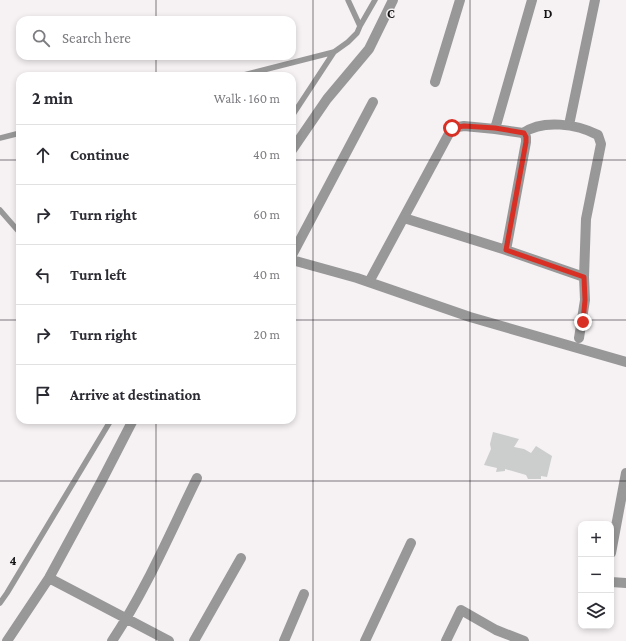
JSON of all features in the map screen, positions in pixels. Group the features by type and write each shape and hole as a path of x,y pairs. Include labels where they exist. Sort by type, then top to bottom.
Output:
{"street":[{"path":"296,144 327,99 369,49 393,0"},
{"path":"435,82 460,0"},
{"path":"495,128 532,0"},
{"path":"569,125 595,0"},
{"path":"296,247 373,102"},
{"path":"369,282 452,128 464,126 495,128 524,133 530,128 541,125 569,125 588,129 598,134 601,144 586,219 584,277 585,300 579,338"},
{"path":"506,250 526,142 524,133"},
{"path":"404,218 506,250 584,277"},
{"path":"296,261 369,282 470,317 626,362"},
{"path":"7,641 49,578 131,424"},
{"path":"614,537 626,472"},
{"path":"112,641 148,581 197,478"},
{"path":"365,641 412,543"},
{"path":"194,641 240,558"},
{"path":"49,578 170,641"},
{"path":"614,582 626,583"},
{"path":"284,641 304,594"},
{"path":"446,641 461,610 496,630 524,640"}],"lane":[{"path":"348,0 360,26"},
{"path":"296,110 334,52 348,42 357,33 375,0"},
{"path":"256,72 334,52"},
{"path":"0,138 16,134"},
{"path":"0,210 16,229"},
{"path":"0,603 109,424"}],"building":[{"path":"493,432 519,439 514,447 524,449 531,453 536,446 552,456 547,477 541,476 541,479 528,479 526,475 505,469 505,471 496,472 497,468 484,465 491,449 490,444"}],"route":[{"path":"452,128 464,126 495,128 524,133 526,142 506,250 584,277 585,300 583,322"}]}
